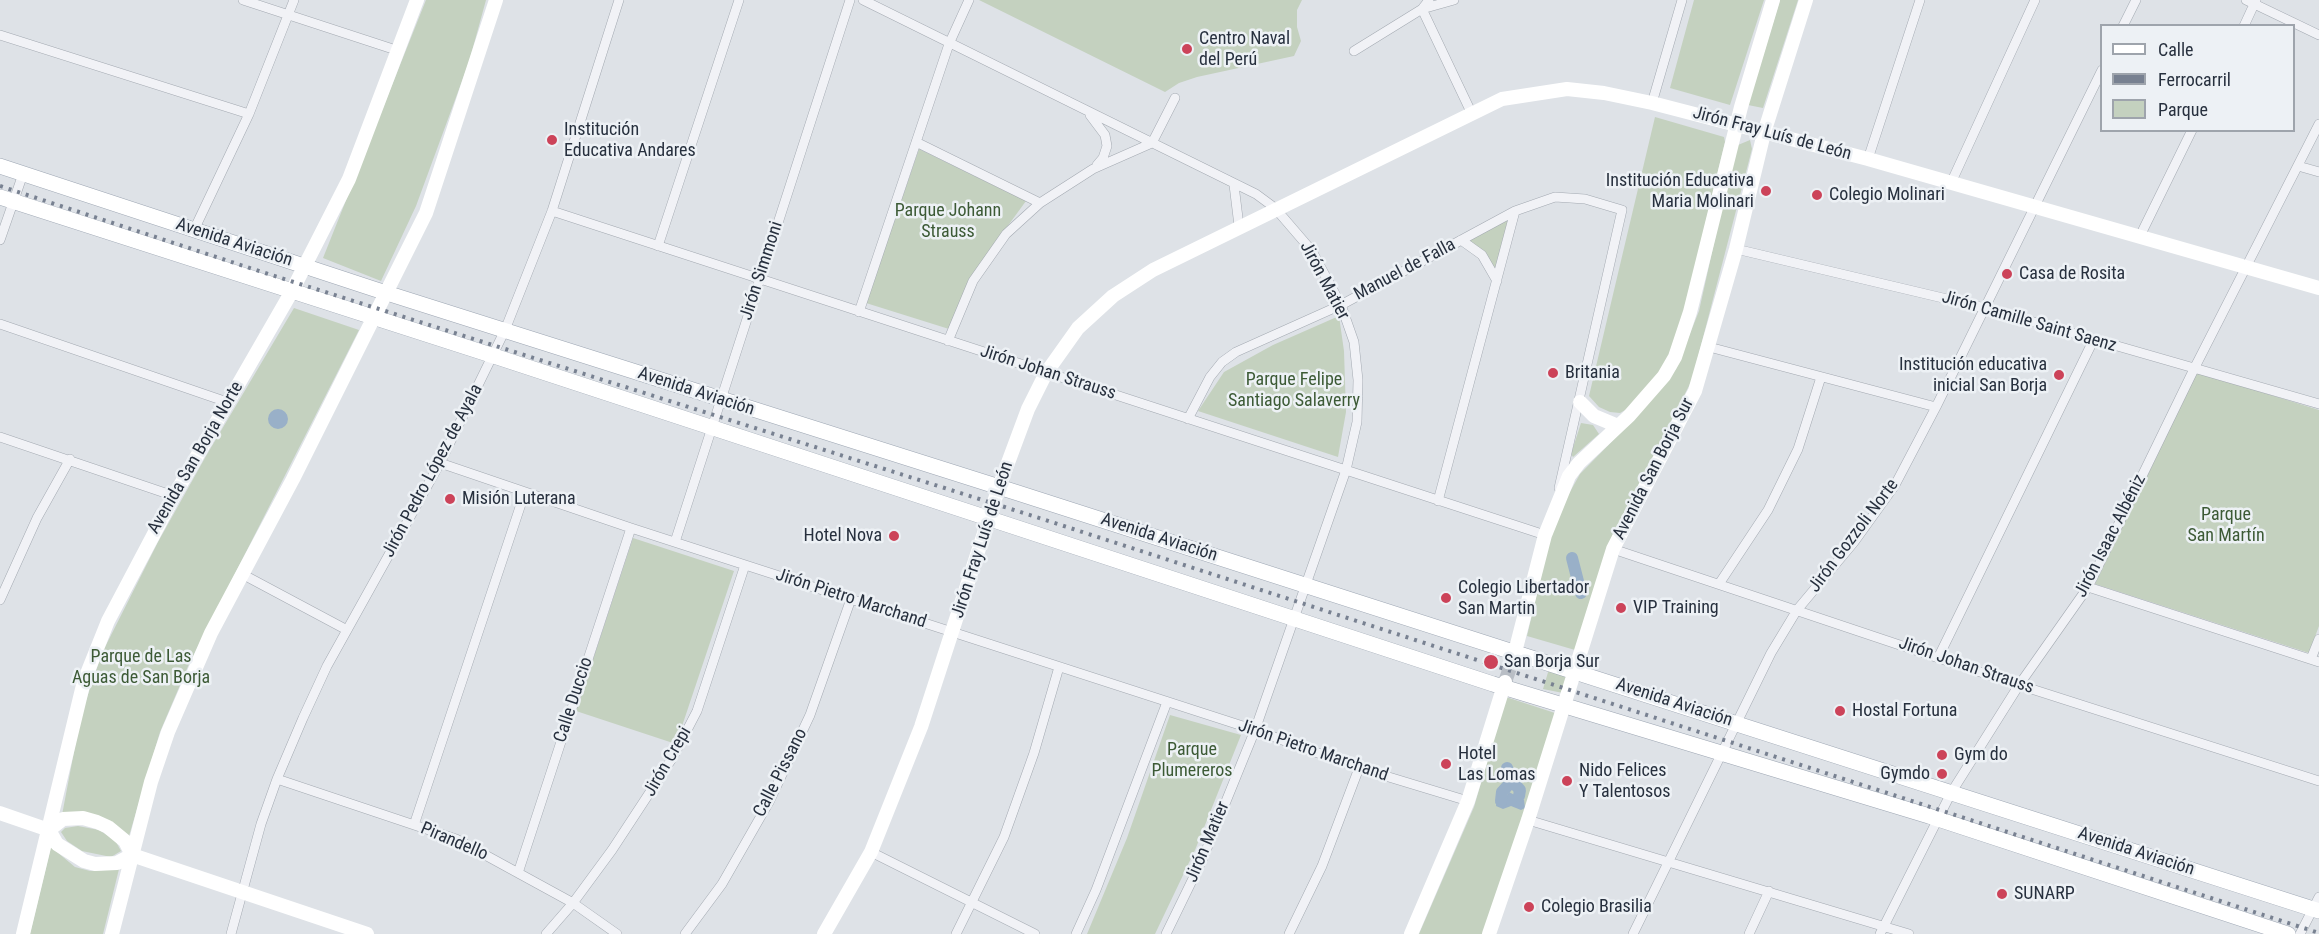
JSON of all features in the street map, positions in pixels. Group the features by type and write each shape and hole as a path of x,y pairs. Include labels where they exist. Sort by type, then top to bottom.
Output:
{"main road":[{"name":"Avenida San Borja Norte","path":"23,934 84,681 93,657 127,583 227,402 292,291 349,179 417,0"},
{"path":"112,934 151,782 168,732 211,633 374,319 426,213 496,0"},
{"name":"Avenida San Borja Sur","path":"1514,654 1545,535 1552,513 1569,476 1664,376 1675,357 1690,312 1736,126 1773,0"},
{"name":"Avenida San Borja Sur","path":"1489,934 1528,820 1613,549 1695,390 1710,347 1764,133 1806,0"},
{"name":"Jirón Fray Luís de León","path":"824,934 871,852 921,727 999,487 1028,409 1046,373 1078,328 1113,296 1153,270 1471,112 1502,99 1567,89 1604,93 1652,103 1868,159 2319,288"},
{"name":"Avenida Aviación","path":"0,166 387,293 999,487 1514,654 2317,906"},
{"name":"Avenida Aviación","path":"7,199 494,356 1295,620 1563,705 1937,819 2288,934"},
{"path":"1580,402 1594,416 1618,426"},
{"path":"1411,934 1468,801 1505,685"},
{"path":"0,813 48,830 57,844 84,861 95,864 117,862 132,855 367,934"},
{"path":"48,830 63,819 83,818 97,822 125,841 132,855"}],"street":[{"path":"243,0 399,51"},
{"path":"194,230 249,114 294,0"},
{"name":"Jirón Pedro López de Ayala","path":"231,934 277,779 322,677 440,463 505,330 552,211 619,0"},
{"path":"658,246 739,0"},
{"name":"Jirón Simmoni","path":"675,542 850,0"},
{"name":"Jirón Matier","path":"863,0 1256,194 1275,208 1312,251 1341,305 1354,342 1358,380 1357,422 1346,470 1255,730 1203,858 1166,934"},
{"path":"859,312 949,44 969,0"},
{"path":"1422,9 1429,0"},
{"path":"1354,51 1422,9 1454,0"},
{"path":"1652,103 1682,0"},
{"path":"1868,159 1920,0"},
{"path":"1952,183 2035,0"},
{"path":"2124,24 2136,0"},
{"path":"2245,24 2252,1 2319,35"},
{"path":"1422,9 1471,112"},
{"path":"0,35 249,114"},
{"name":"Jirón Gozzoli Norte","path":"1633,934 1771,653 1797,610 1854,542 1895,485 1936,407 2100,74"},
{"path":"948,341 973,281 1006,234 1040,202 1093,169 1152,143 1175,98"},
{"path":"1087,111 1100,125 1107,146 1103,158 1093,169"},
{"name":"Jirón Isaac Albéniz","path":"1882,930 1951,793 2019,685 2088,587 2195,367 2319,124"},
{"path":"2139,236 2191,132"},
{"path":"916,142 1040,202"},
{"path":"2298,166 2319,172"},
{"path":"0,240 7,199 23,174"},
{"path":"1234,185 1239,226"},
{"name":"Manuel de Falla","path":"1188,419 1210,377 1222,362 1274,333 1341,305 1515,210 1555,197 1585,199 1622,210 1580,402"},
{"path":"1438,501 1515,210"},
{"name":"Jirón Johan Strauss","path":"552,211 1545,535"},
{"path":"1461,240 1482,255 1497,281"},
{"name":"Jirón Camille Saint Saenz","path":"1736,249 1985,308 2093,341 2195,367 2319,404"},
{"path":"0,324 227,402"},
{"path":"1939,656 2093,341"},
{"path":"1710,347 1936,407"},
{"path":"1719,584 1768,510 1798,449 1821,377"},
{"path":"1552,513 1580,402"},
{"path":"0,437 174,496"},
{"path":"0,600 37,518 70,459"},
{"name":"Jirón Pietro Marchand","path":"440,463 631,528 1255,730 1359,768 1468,801"},
{"path":"414,825 525,492"},
{"name":"Calle Duccio","path":"518,873 631,528"},
{"name":"Jirón Johan Strauss","path":"1613,549 1939,656 2019,685 2319,782"},
{"name":"Jirón Crepi","path":"546,934 573,903 644,804 697,711 745,565"},
{"path":"242,574 347,630"},
{"path":"2088,587 2315,661 2319,639"},
{"name":"Calle Pissano","path":"685,934 722,884 769,802 810,715 851,599"},
{"path":"957,934 1004,837 1034,753 1059,667"},
{"path":"1076,934 1096,890 1167,702"},
{"path":"1289,934 1322,866 1359,768"},
{"name":"Pirandello","path":"277,779 456,839 573,903 617,934"},
{"path":"1528,820 1770,891 1882,930 1909,934"},
{"path":"871,852 1035,934"},
{"path":"1749,934 1770,891"},
{"path":"2300,934 2317,906"}],"green space":[{"path":"426,0 486,0 469,62 416,206 381,281 323,258"},
{"name":"Centro Naval del Perú","path":"979,0 1302,0 1297,10 1297,27 1301,41 1294,56 1197,77 1179,83 1165,92"},
{"path":"1694,0 1764,0 1730,105 1670,88"},
{"path":"1780,0 1798,0 1763,108 1748,105"},
{"path":"1655,117 1724,137 1725,142 1676,345 1659,374 1627,409 1620,413 1610,412 1599,407 1589,396"},
{"path":"1750,140 1752,149 1692,380 1613,534 1575,650 1527,636 1549,542 1562,506 1580,474 1635,418 1676,369 1699,311 1732,162 1738,145"},
{"name":"Parque Johann Strauss","path":"919,149 1026,201 969,279 949,329 866,303"},
{"path":"1515,211 1497,281 1482,255 1461,240"},
{"name":"Parque de Las Aguas de San Borja","path":"294,308 359,330 189,664 160,732 129,836 62,815 81,715 102,653 158,542"},
{"name":"Parque Felipe Santiago Salaverry","path":"1339,316 1344,351 1346,412 1338,457 1198,411 1224,372 1273,345"},
{"name":"Parque San Martín","path":"2197,372 2319,410 2319,626 2309,653 2095,584"},
{"path":"1581,423 1593,425 1599,434 1573,457 1571,454"},
{"path":"633,538 734,571 676,744 576,711"},
{"path":"1549,669 1567,677 1563,693 1543,689"},
{"path":"1506,697 1555,713 1540,769 1483,934 1419,934 1474,807"},
{"name":"Parque Plumereros","path":"1170,715 1241,735 1195,850 1155,934 1087,934 1127,838"},
{"path":"78,826 99,830 115,840 121,851 111,857 82,851 67,841 61,832 65,828"},
{"path":"51,847 75,867 90,871 119,869 103,934 30,934"}],"water":[{"path":"278,409 285,412 288,419 285,426 278,429 271,426 268,419 271,412"},
{"path":"1509,792 1524,800 1525,808 1521,810 1511,806 1503,809 1496,806 1497,801 1504,801"}],"waterway":[{"path":"1572,558 1581,593"},
{"path":"1507,768 1512,781 1520,790 1519,796"},
{"path":"1501,801 1502,792 1512,781"}],"tunnel":[{"path":"1505,682 1514,656"}],"railway":[{"path":"0,186 262,272 1033,516 2319,933"}],"place":[{"name":"Centro Naval del Perú","path":"1187,49"},
{"name":"Institución Educativa Andares","path":"552,140"},
{"name":"Institución Educativa Maria Molinari","path":"1766,191"},
{"name":"Colegio Molinari","path":"1817,195"},
{"name":"Casa de Rosita","path":"2007,274"},
{"name":"Britania","path":"1553,373"},
{"name":"Institución educativa inicial San Borja","path":"2059,375"},
{"name":"Misión Luterana","path":"450,499"},
{"name":"Hotel Nova","path":"894,536"},
{"name":"Colegio Libertador San Martin","path":"1446,598"},
{"name":"VIP Training","path":"1621,608"},
{"name":"San Borja Sur","path":"1491,662"},
{"name":"Hostal Fortuna","path":"1840,711"},
{"name":"Gym do","path":"1942,755"},
{"name":"Hotel Las Lomas","path":"1446,764"},
{"name":"Gymdo","path":"1942,774"},
{"name":"Nido Felices Y Talentosos","path":"1567,781"},
{"name":"SUNARP","path":"2002,894"},
{"name":"Colegio Brasilia","path":"1529,907"}]}
